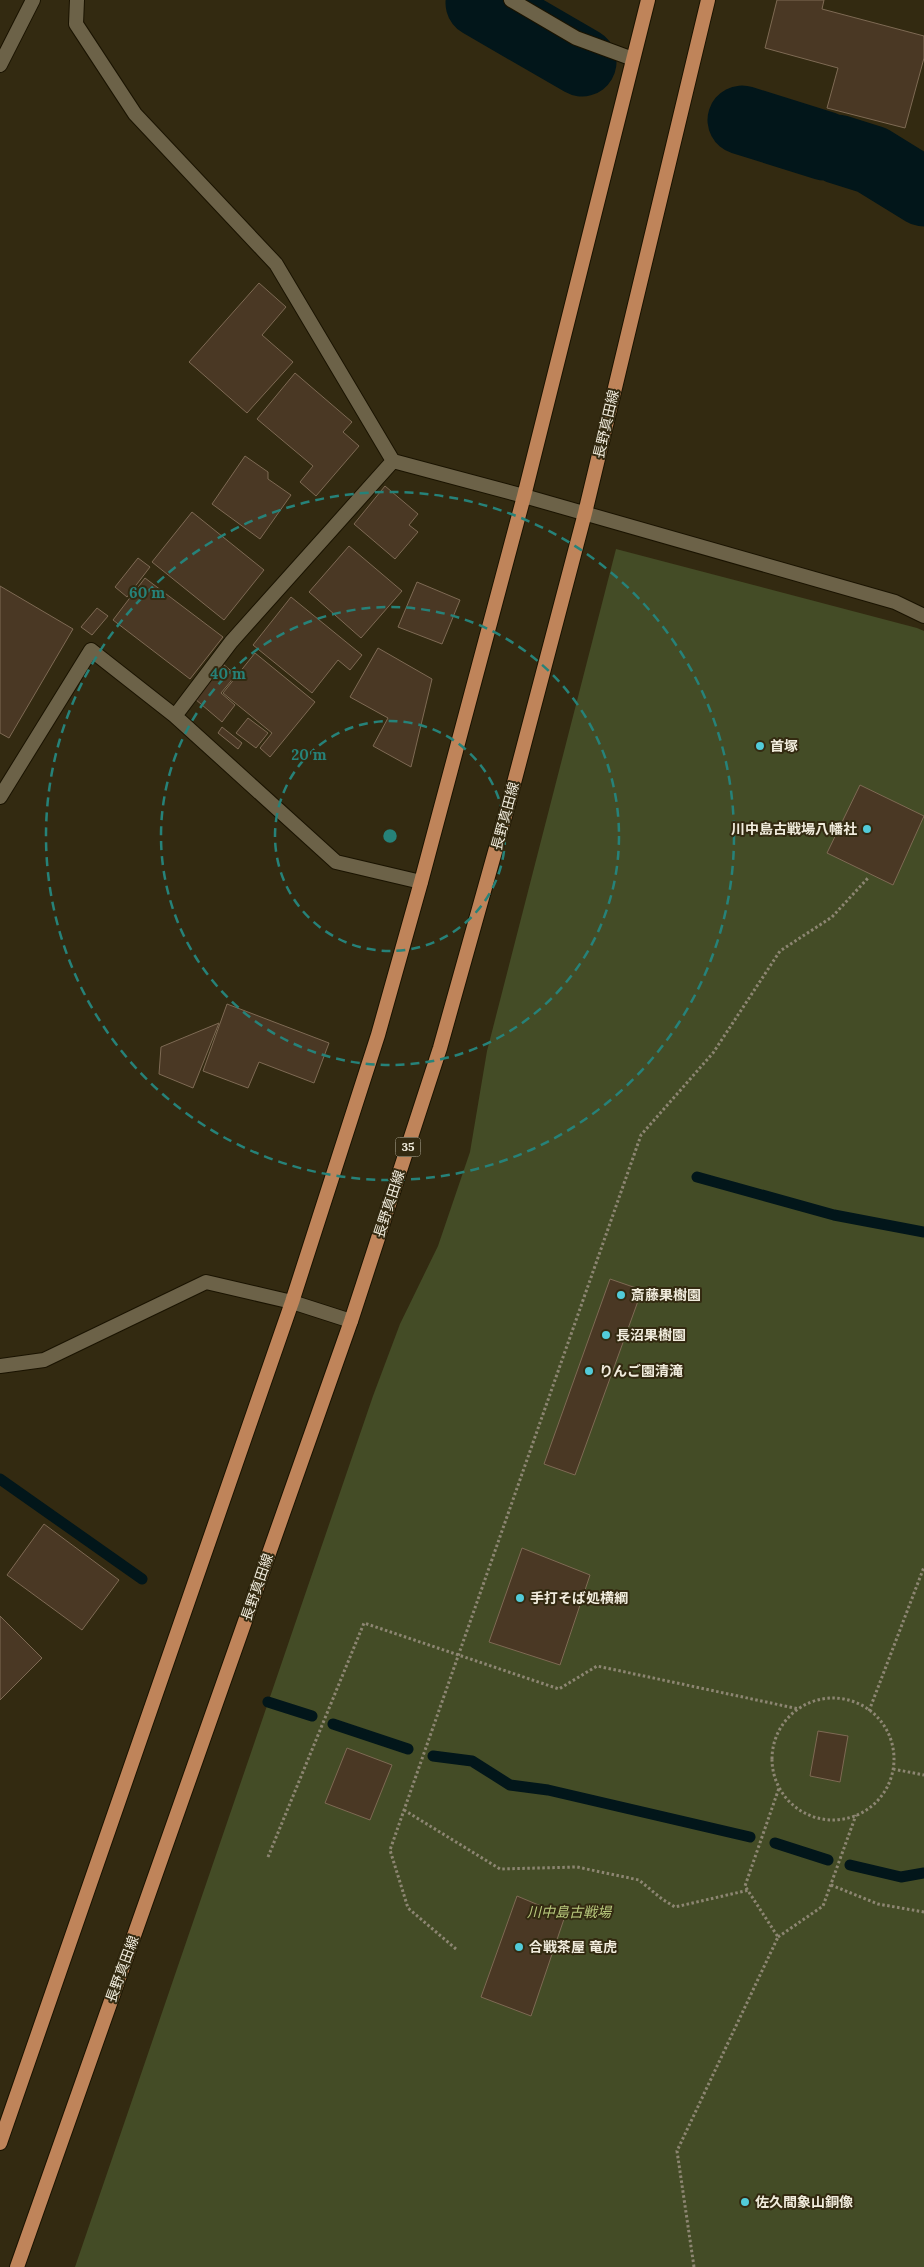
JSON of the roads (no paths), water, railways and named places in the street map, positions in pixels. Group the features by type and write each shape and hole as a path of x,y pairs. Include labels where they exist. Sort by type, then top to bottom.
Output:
{"main road":[{"path":"0,2143 292,1302 378,1035 421,882 524,496 648,0"},
{"name":"長野真田線","path":"17,2267 351,1321 440,1048 510,798 585,512 708,0"}],"street":[{"path":"0,65 32,0"},
{"path":"77,0 76,24 135,114 276,264 393,461 585,512 896,602 924,616"},
{"path":"511,0 576,38 633,59"},
{"path":"174,716 231,642 393,461"},
{"path":"0,797 91,650 174,716 336,862 421,882"},
{"path":"0,1366 44,1360 206,1282 292,1302 351,1321"}],"waterway":[{"path":"480,3 582,62"},
{"path":"742,120 825,146"},
{"path":"837,149 872,160 924,192"},
{"path":"697,1177 834,1215 924,1232"},
{"path":"0,1479 142,1579"},
{"path":"268,1702 312,1716"},
{"path":"333,1724 408,1749"},
{"path":"433,1756 472,1761 510,1785 548,1790 750,1837"},
{"path":"775,1843 828,1860"},
{"path":"850,1865 901,1877 924,1873"}],"place":[{"name":"首塚","path":"760,746"},
{"name":"川中島古戦場八幡社","path":"867,829"},
{"name":"斎藤果樹園","path":"621,1295"},
{"name":"長沼果樹園","path":"606,1335"},
{"name":"りんご園清滝","path":"589,1371"},
{"name":"手打そば処横綱","path":"520,1598"},
{"name":"合戦茶屋 竜虎","path":"519,1947"},
{"name":"佐久間象山銅像","path":"745,2202"}],"park label":[{"name":"川中島古戦場","path":"569,1912"}]}
